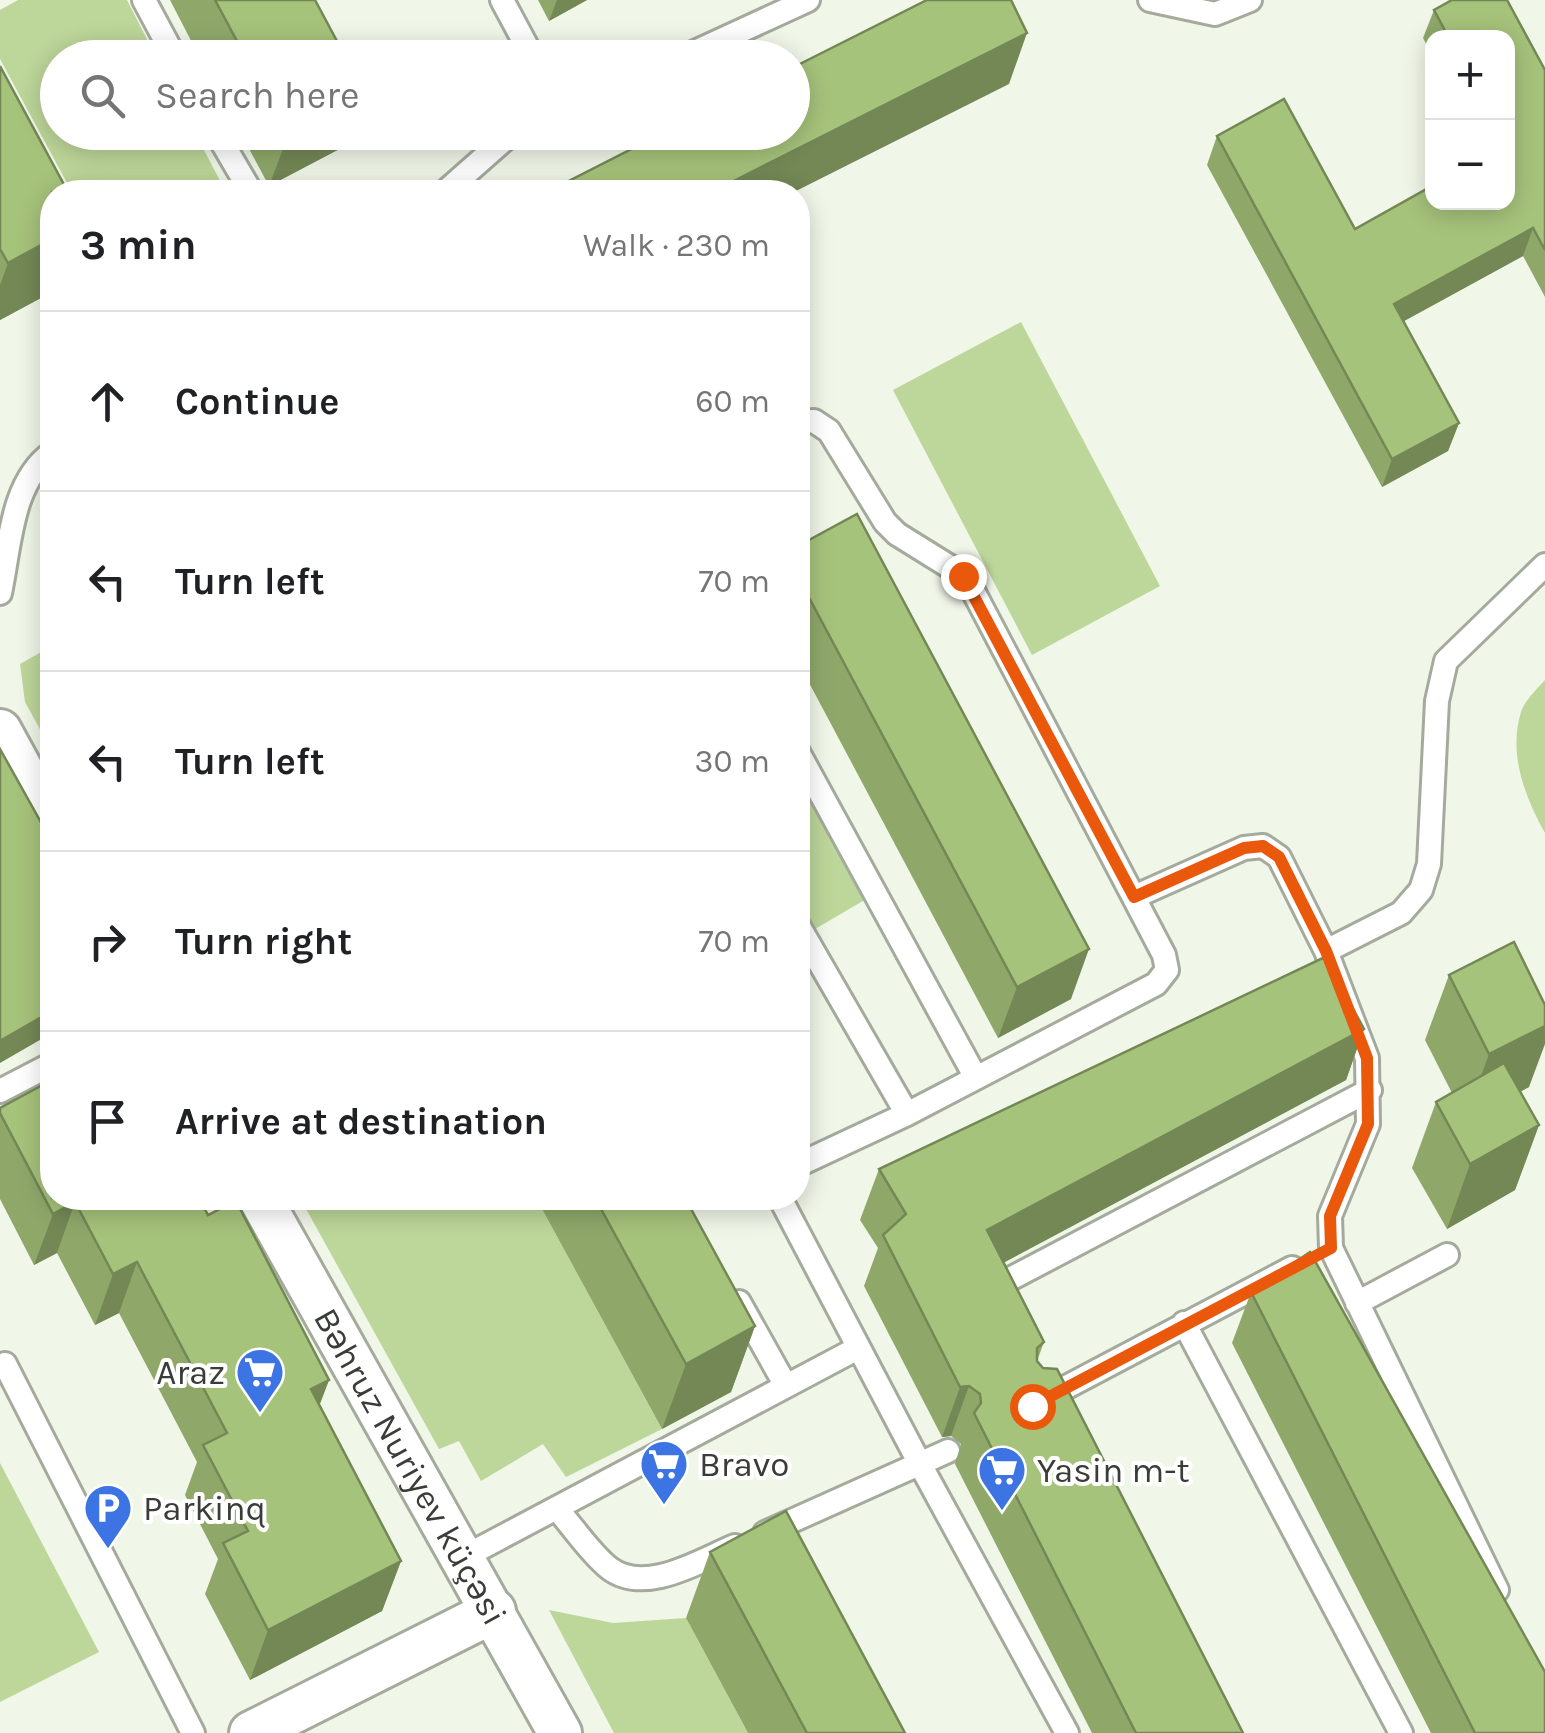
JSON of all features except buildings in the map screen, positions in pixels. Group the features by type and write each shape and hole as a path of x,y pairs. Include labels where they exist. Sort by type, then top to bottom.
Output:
{"street":[{"path":"0,731 40,804"},
{"name":"Bəhruz Nuriyev küçəsi","path":"267,1210 560,1733"},
{"path":"251,1733 494,1612"}],"lane":[{"path":"144,0 165,40"},
{"path":"502,0 523,40"},
{"path":"721,40 808,0"},
{"path":"1150,0 1216,14 1250,0"},
{"path":"226,150 244,180"},
{"path":"459,180 493,150"},
{"path":"810,421 829,431 885,522 970,584 1164,956 1166,970 1156,984 907,1114 810,1159"},
{"path":"0,593 9,498 40,464"},
{"path":"1326,951 1401,913 1421,890 1430,864 1436,701 1446,662 1545,565"},
{"path":"810,774 976,1078"},
{"path":"1134,897 1244,848 1263,846 1279,857 1326,951 1367,1058 1368,1124 1330,1216 1331,1248 1511,1618"},
{"path":"810,946 907,1114"},
{"path":"0,1091 40,1070"},
{"path":"1010,1280 1370,1090"},
{"path":"786,1210 1068,1733"},
{"path":"1032,1406 1331,1248"},
{"path":"1358,1302 1447,1255"},
{"path":"729,1283 786,1386"},
{"path":"1184,1323 1401,1733"},
{"path":"464,1558 858,1348"},
{"path":"6,1364 193,1733"},
{"path":"557,1510 610,1570 646,1578 780,1537 948,1451"}],"green space":[{"path":"18,0 127,0 147,40 40,40 40,133 0,59 0,10"},
{"path":"49,150 204,150 220,180 66,180"},
{"path":"1021,322 1160,586 1032,655 893,390"},
{"path":"40,653 40,729 25,702 20,664"},
{"path":"1545,680 1545,833 1525,790 1516,744 1523,708"},
{"path":"810,798 868,898 815,929 810,920"},
{"path":"307,1210 543,1210 662,1429 566,1477 543,1444 481,1481 459,1441 439,1449"},
{"path":"0,1463 99,1652 0,1702"},
{"path":"549,1610 613,1623 686,1618 748,1733 614,1733"}],"place":[{"name":"Araz","path":"260,1414"},
{"name":"Bravo","path":"664,1506"},
{"name":"Yasin m-t","path":"1002,1512"},
{"name":"Parkinq","path":"108,1550"}],"route":[{"path":"963,576 1134,897 1244,848 1263,846 1279,857 1326,951 1367,1058 1370,1090 1368,1124 1330,1216 1331,1248 1032,1406"}]}
